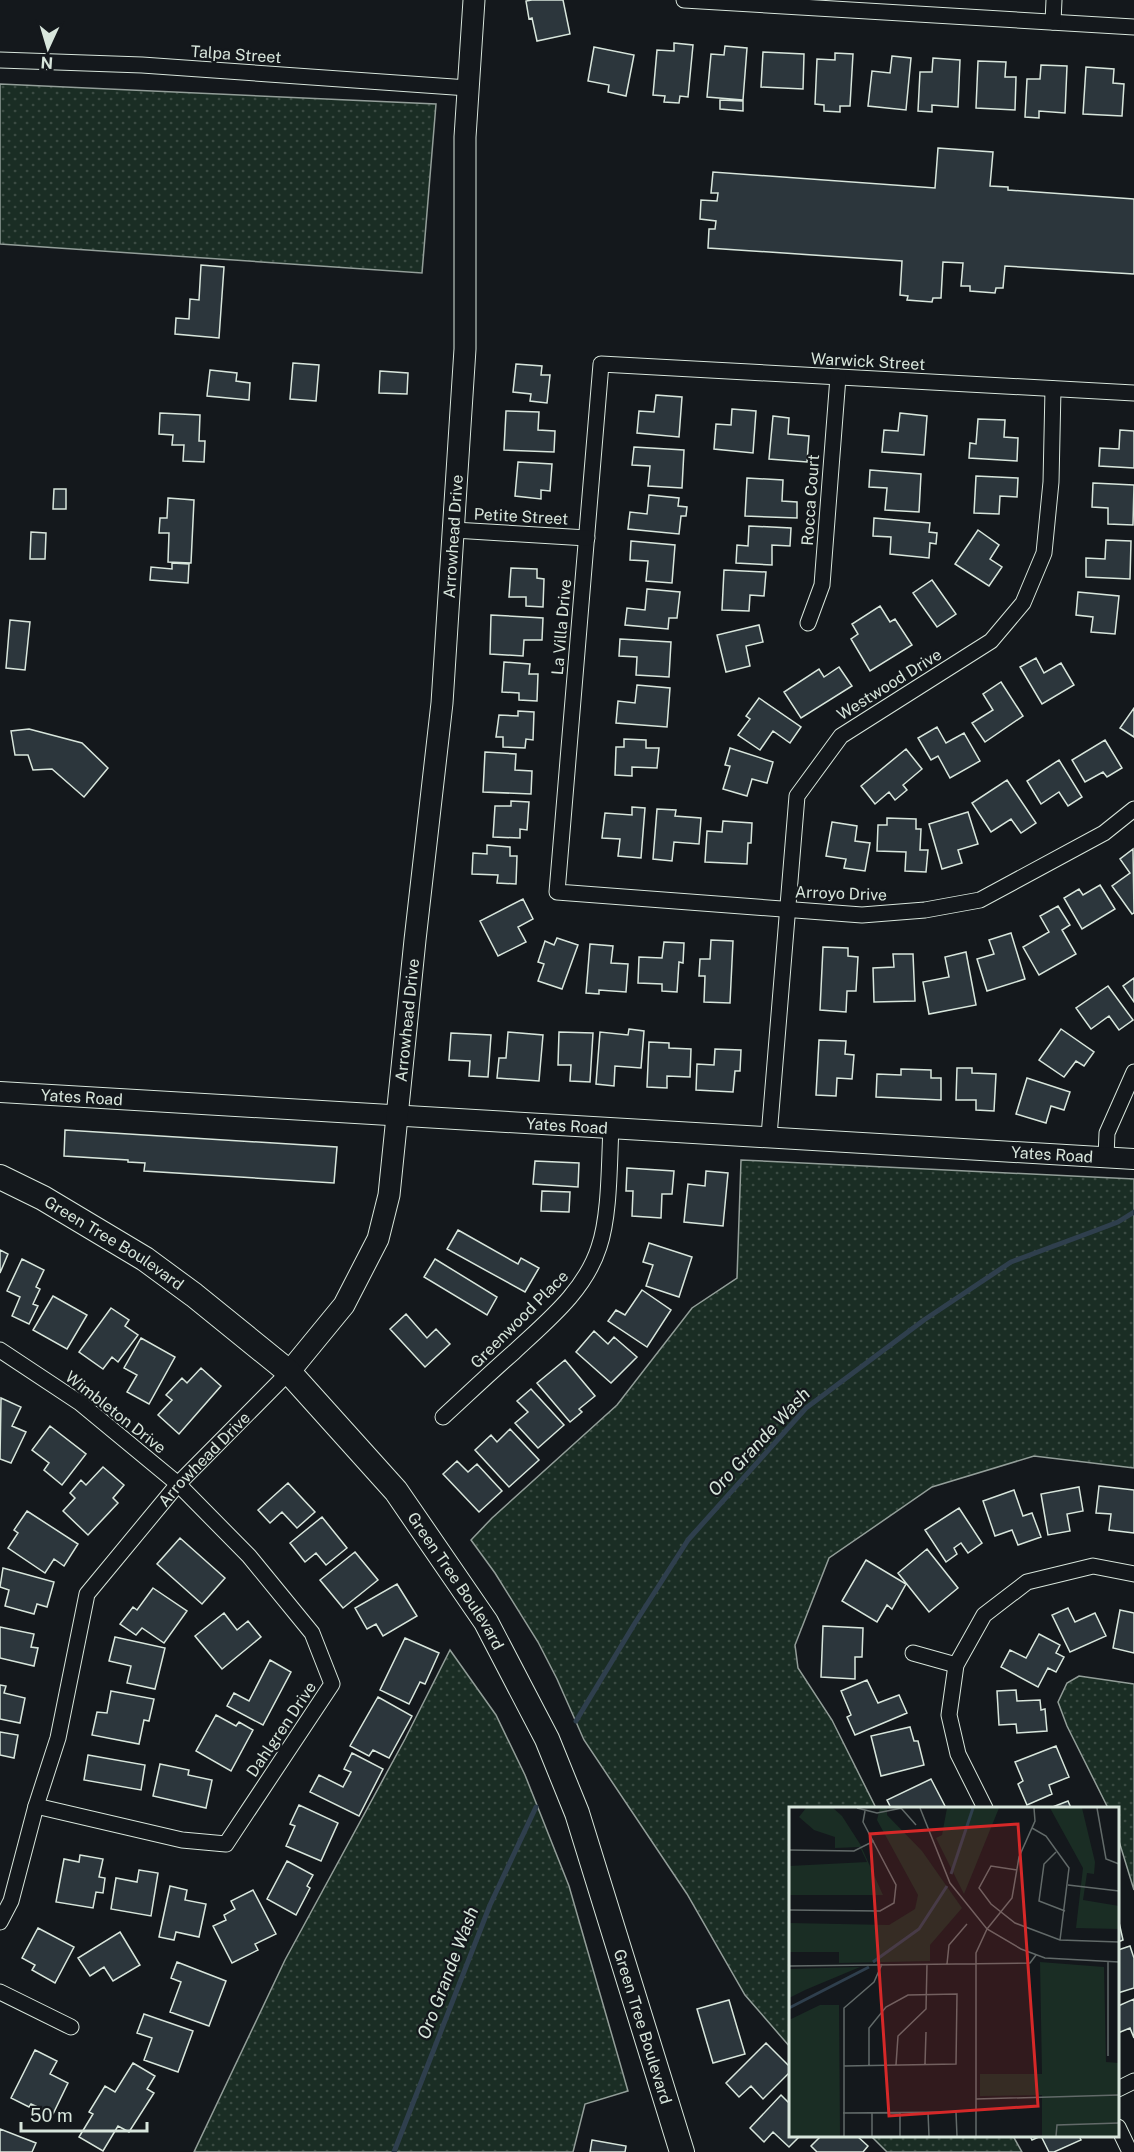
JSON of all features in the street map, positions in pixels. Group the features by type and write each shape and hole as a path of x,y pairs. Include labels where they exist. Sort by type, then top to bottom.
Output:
{"main road":[{"name":"Arrowhead Drive","path":"289,1371 344,1305 378,1239 389,1195 442,703 465,349 465,137 474,0"},
{"name":"Green Tree Boulevard","path":"0,1177 43,1198 145,1259 194,1295 289,1371 396,1491 486,1622 548,1739 577,1813 682,2152"}],"street":[{"path":"684,0 836,5 1134,27"},
{"path":"1053,22 1054,0"},
{"name":"Talpa Street","path":"0,60 142,65 468,88"},
{"name":"Warwick Street","path":"601,364 1134,393"},
{"name":"La Villa Drive","path":"557,892 601,364"},
{"name":"Rocca Court","path":"808,623 822,585 838,377"},
{"name":"Westwood Drive","path":"769,1136 797,796 841,736 991,641 1023,603 1044,553 1051,482 1053,389"},
{"name":"Petite Street","path":"454,530 587,538"},
{"name":"Arroyo Drive","path":"557,892 862,915 925,910 980,900 1104,833 1134,809"},
{"path":"1106,1157 1107,1133 1134,1072"},
{"name":"Yates Road","path":"0,1092 1134,1159"},
{"name":"Greenwood Place","path":"443,1417 545,1323 580,1287 600,1245 604,1223 611,1128"},
{"name":"Wimbleton Drive","path":"0,1350 80,1403 178,1484"},
{"name":"Arrowhead Drive","path":"0,1922 11,1901 36,1806 58,1738 87,1594 178,1484 289,1371"},
{"name":"Dahlgren Drive","path":"36,1806 182,1840 226,1844 332,1684 312,1633 249,1556 178,1484"},
{"path":"983,1807 958,1754 949,1715 956,1665 984,1615 1027,1582 1093,1566 1134,1574"},
{"path":"913,1653 956,1665"},
{"path":"0,1992 71,2027"},
{"path":"1119,2088 1134,2081"},
{"path":"1119,2129 1130,2152"}],"green space":[{"path":"0,84 436,104 422,273 0,244"},
{"path":"741,1160 1134,1179 1134,1468 1034,1456 932,1487 829,1558 795,1645 798,1668 832,1720 876,1807 789,1807 789,2046 745,1995 687,1894 584,1740 538,1642 495,1573 471,1540 492,1518 617,1405 692,1308 737,1278"},
{"path":"450,1650 496,1715 525,1775 569,1886 628,2091 585,2104 573,2152 194,2152 285,1960 405,1739"},
{"path":"1079,1676 1134,1684 1134,1890 1119,1841 1119,1807 1108,1807 1067,1726 1058,1702 1067,1683"},
{"path":"872,2137 1014,2137 1022,2152 887,2152"}],"building":[{"path":"563,0 570,34 537,41 532,18 529,19 526,1"},
{"path":"674,43 693,45 688,97 680,96 679,103 664,102 665,96 653,95 657,50 674,51"},
{"path":"725,46 747,48 743,100 707,97 711,54 724,55"},
{"path":"594,47 634,55 626,96 608,92 609,85 588,81"},
{"path":"763,52 804,54 803,89 761,87"},
{"path":"835,53 853,54 850,106 840,106 840,112 824,111 824,105 815,104 817,59 835,60"},
{"path":"892,56 911,58 906,110 868,106 872,71 890,73"},
{"path":"933,58 960,60 958,107 932,105 932,112 918,111 920,72 932,72"},
{"path":"978,61 1006,62 1005,77 1016,77 1015,110 976,108"},
{"path":"1041,65 1067,66 1065,113 1039,111 1039,118 1025,117 1027,79 1040,79"},
{"path":"1086,67 1114,69 1113,83 1124,84 1122,116 1083,114"},
{"path":"720,100 743,101 743,111 720,109"},
{"path":"938,148 993,152 990,186 1008,187 1008,190 1134,199 1134,274 1005,266 1003,288 996,288 995,293 970,291 970,286 961,286 963,263 943,262 941,298 933,298 932,302 907,300 908,296 900,295 902,261 708,248 709,229 715,229 716,221 700,219 701,200 717,201 718,193 711,193 713,172 935,188"},
{"path":"201,265 224,267 219,338 175,334 176,318 189,319 190,299 199,300"},
{"path":"293,363 319,365 316,401 290,399"},
{"path":"516,364 542,366 541,375 550,375 547,403 530,401 531,394 513,392"},
{"path":"210,370 237,373 236,381 250,383 249,400 207,396"},
{"path":"380,371 408,373 407,394 379,393"},
{"path":"656,395 682,397 679,437 637,433 639,411 654,412"},
{"path":"732,409 756,411 753,453 714,449 716,424 731,425"},
{"path":"506,411 539,412 538,430 555,431 554,452 504,450"},
{"path":"160,413 200,415 199,441 205,441 204,462 183,461 184,445 172,445 173,435 159,434"},
{"path":"900,413 927,416 924,455 882,452 884,430 898,431"},
{"path":"773,416 789,418 788,434 809,436 807,462 769,459"},
{"path":"978,419 1005,420 1004,437 1018,438 1017,461 969,458 970,443 976,444"},
{"path":"1120,430 1134,431 1134,468 1099,466 1100,448 1119,449"},
{"path":"634,447 684,450 682,488 648,486 650,466 632,465"},
{"path":"518,462 552,464 550,491 541,490 541,499 515,496"},
{"path":"870,470 921,474 919,512 885,510 887,488 869,487"},
{"path":"976,476 1018,478 1017,497 1000,496 999,514 974,513"},
{"path":"747,478 783,480 782,501 797,502 797,518 745,516"},
{"path":"1093,483 1134,485 1133,525 1108,524 1108,508 1092,507"},
{"path":"54,489 66,489 66,509 53,509"},
{"path":"649,495 679,498 678,506 687,507 686,516 681,516 679,534 628,529 630,512 647,514"},
{"path":"168,498 194,500 191,563 168,562 169,533 159,533 160,518 167,518"},
{"path":"874,518 930,523 929,532 937,533 936,544 930,543 929,558 890,554 891,537 873,536"},
{"path":"749,526 791,528 790,546 772,545 772,565 736,563 737,545 748,546"},
{"path":"978,530 999,545 990,559 1002,567 989,586 955,564"},
{"path":"31,532 46,533 45,559 30,559"},
{"path":"1106,540 1131,541 1130,579 1086,577 1086,558 1105,559"},
{"path":"631,541 675,545 672,583 646,581 648,561 630,560"},
{"path":"172,563 189,564 188,583 150,580 151,567 172,569"},
{"path":"511,568 537,569 537,578 544,579 543,607 526,606 526,597 509,597"},
{"path":"724,570 766,572 764,596 750,595 749,611 722,610"},
{"path":"932,580 956,614 937,627 913,593"},
{"path":"647,589 680,592 677,618 669,618 668,629 625,625 627,608 645,610"},
{"path":"1078,592 1119,596 1115,634 1091,632 1093,617 1076,615"},
{"path":"880,606 890,622 895,619 912,645 870,671 851,639 858,634 852,624"},
{"path":"491,615 543,618 542,640 524,640 523,656 490,654"},
{"path":"10,620 30,622 25,670 6,668"},
{"path":"759,625 763,642 746,646 750,666 726,672 717,635"},
{"path":"620,639 671,642 669,677 636,675 637,657 619,656"},
{"path":"1036,658 1044,673 1061,663 1074,685 1042,704 1020,667"},
{"path":"504,662 530,664 529,674 538,674 537,701 519,700 519,693 502,692"},
{"path":"839,667 852,686 801,718 784,692 819,669 824,677"},
{"path":"1001,682 1023,716 985,742 972,723 993,710 983,694"},
{"path":"637,685 670,688 667,727 616,723 618,701 635,703"},
{"path":"759,698 801,727 790,743 773,731 760,750 738,735 750,719 746,716"},
{"path":"1134,708 1134,737 1120,728"},
{"path":"518,711 534,712 533,740 526,739 525,748 503,747 503,737 496,737 499,715 518,716"},
{"path":"937,727 946,743 964,733 980,761 950,778 938,756 931,760 918,738"},
{"path":"29,729 82,743 108,768 84,797 52,769 33,770 28,755 15,755 11,731"},
{"path":"624,739 646,740 646,748 659,748 657,768 632,767 632,776 615,775 616,747 624,747"},
{"path":"1105,740 1122,768 1107,777 1103,772 1085,782 1072,760"},
{"path":"730,748 773,762 767,783 752,779 747,796 723,789 730,766 725,765"},
{"path":"906,749 922,769 903,785 907,790 895,800 889,792 875,804 861,786"},
{"path":"485,752 516,754 515,770 532,771 531,794 483,792"},
{"path":"1059,760 1082,797 1068,806 1059,792 1041,804 1027,781"},
{"path":"1007,780 1036,823 1021,833 1011,819 991,832 972,803"},
{"path":"511,801 529,802 527,830 520,829 520,838 493,837 495,806 511,806"},
{"path":"632,807 645,808 641,858 618,856 620,839 602,838 605,813 632,815"},
{"path":"657,809 676,810 675,816 701,818 699,844 674,842 672,861 653,859"},
{"path":"968,812 978,844 958,850 962,863 942,869 929,824"},
{"path":"887,818 916,819 916,829 921,829 920,850 928,850 926,872 905,871 906,852 877,851 878,825 887,825"},
{"path":"723,821 752,823 747,864 705,862 707,831 722,832"},
{"path":"832,822 857,826 855,841 870,843 865,871 844,868 846,859 826,856"},
{"path":"487,845 510,847 510,856 517,856 516,884 497,883 498,875 472,874 473,853 487,854"},
{"path":"1133,849 1134,913 1132,914 1112,886 1130,873 1120,859"},
{"path":"1100,885 1115,909 1082,929 1064,898 1079,889 1083,895"},
{"path":"523,899 533,919 518,927 526,942 498,956 480,921"},
{"path":"1058,906 1070,925 1062,930 1076,954 1039,975 1023,947 1049,932 1040,916"},
{"path":"1011,933 1025,979 987,991 977,959 994,954 989,940"},
{"path":"557,938 578,945 562,989 538,981 544,964 538,962 545,941 554,945"},
{"path":"711,940 733,941 730,1003 704,1002 705,976 699,976 700,959 710,959"},
{"path":"664,942 684,943 683,963 679,962 677,992 662,991 662,984 638,983 639,957 662,958"},
{"path":"590,944 613,946 611,963 628,964 626,992 599,990 599,994 586,993"},
{"path":"823,947 848,948 848,956 858,957 856,991 847,991 846,1012 820,1010"},
{"path":"966,952 976,1005 929,1014 923,982 949,977 945,957"},
{"path":"893,954 913,954 915,1001 874,1002 873,968 894,967"},
{"path":"1134,978 1134,1002 1123,986"},
{"path":"1108,986 1133,1020 1119,1030 1109,1016 1091,1029 1076,1008"},
{"path":"629,1029 644,1031 641,1068 615,1066 614,1086 596,1084 600,1032 628,1035"},
{"path":"1061,1029 1094,1052 1084,1066 1076,1061 1064,1077 1039,1060"},
{"path":"508,1032 543,1035 539,1081 497,1078 499,1058 506,1058"},
{"path":"559,1032 593,1033 590,1082 570,1081 571,1065 558,1065"},
{"path":"451,1033 491,1035 488,1077 469,1076 470,1061 449,1060"},
{"path":"819,1040 846,1041 845,1054 854,1055 852,1079 837,1078 836,1096 816,1095"},
{"path":"649,1042 669,1043 669,1048 691,1049 690,1077 667,1076 667,1088 647,1087"},
{"path":"715,1049 741,1050 740,1071 735,1071 733,1092 696,1090 697,1064 714,1065"},
{"path":"957,1068 972,1068 972,1073 996,1074 994,1111 976,1110 976,1100 956,1100"},
{"path":"901,1069 931,1070 931,1078 941,1078 941,1100 876,1097 877,1074 901,1075"},
{"path":"1027,1078 1070,1092 1064,1110 1051,1106 1046,1123 1016,1114"},
{"path":"65,1130 337,1147 334,1183 144,1171 145,1163 64,1156"},
{"path":"535,1161 579,1163 578,1187 533,1184"},
{"path":"627,1168 674,1171 672,1194 662,1194 661,1218 632,1216 633,1191 626,1191"},
{"path":"706,1171 728,1173 723,1226 684,1222 688,1184 705,1186"},
{"path":"542,1191 570,1192 569,1212 541,1211"},
{"path":"458,1230 518,1264 521,1258 539,1268 525,1292 447,1249"},
{"path":"649,1243 692,1257 679,1297 646,1286 653,1265 643,1262"},
{"path":"0,1250 8,1254 0,1273"},
{"path":"22,1259 44,1270 36,1287 40,1289 33,1304 38,1306 29,1324 12,1316 20,1297 7,1291"},
{"path":"435,1259 497,1297 487,1315 424,1277"},
{"path":"642,1290 671,1310 647,1347 608,1321 616,1310 625,1315"},
{"path":"53,1296 87,1315 67,1349 33,1330"},
{"path":"111,1308 129,1320 125,1326 138,1335 118,1362 112,1357 103,1369 79,1352"},
{"path":"406,1314 427,1338 436,1329 450,1344 425,1367 390,1329"},
{"path":"594,1331 608,1344 614,1337 637,1357 611,1383 576,1352"},
{"path":"141,1338 175,1357 149,1404 127,1392 137,1375 124,1368"},
{"path":"565,1360 595,1396 579,1409 582,1412 570,1422 537,1383"},
{"path":"201,1368 221,1386 179,1434 158,1415 172,1400 166,1395 182,1378 187,1383"},
{"path":"531,1389 564,1425 538,1448 515,1423 528,1412 517,1401"},
{"path":"1,1398 21,1407 12,1426 26,1432 11,1463 0,1459"},
{"path":"50,1426 86,1454 62,1485 44,1470 49,1463 32,1450"},
{"path":"510,1429 539,1460 509,1487 475,1450 491,1435 497,1442"},
{"path":"457,1461 468,1472 477,1464 502,1491 479,1512 443,1474"},
{"path":"103,1467 124,1485 113,1498 118,1503 88,1535 63,1511 75,1498 70,1493 81,1480 86,1485"},
{"path":"288,1483 315,1512 297,1528 282,1512 270,1523 258,1510"},
{"path":"1099,1486 1134,1490 1134,1533 1109,1530 1111,1514 1096,1513"},
{"path":"1079,1487 1083,1511 1067,1514 1070,1531 1048,1535 1041,1494"},
{"path":"1014,1490 1023,1516 1032,1513 1041,1537 1018,1545 1012,1530 995,1536 983,1501"},
{"path":"959,1508 982,1543 968,1553 961,1543 954,1548 957,1554 946,1562 925,1530"},
{"path":"27,1511 78,1544 64,1566 54,1559 45,1573 8,1548 18,1533 14,1530"},
{"path":"322,1517 347,1548 326,1565 316,1553 305,1562 290,1543"},
{"path":"180,1538 225,1578 202,1604 157,1564"},
{"path":"927,1549 958,1588 929,1612 898,1573"},
{"path":"355,1552 378,1580 343,1608 320,1580"},
{"path":"866,1560 906,1584 892,1609 887,1605 877,1622 842,1601"},
{"path":"3,1568 54,1582 47,1607 37,1604 34,1614 5,1606 9,1590 0,1587"},
{"path":"397,1584 417,1616 383,1636 376,1624 367,1629 355,1608"},
{"path":"153,1588 187,1611 164,1643 142,1628 136,1635 120,1624 133,1607 137,1610"},
{"path":"1068,1608 1075,1622 1095,1613 1106,1636 1070,1652 1052,1615"},
{"path":"1120,1610 1134,1613 1134,1653 1113,1648"},
{"path":"224,1613 237,1630 248,1621 261,1637 222,1669 195,1636"},
{"path":"823,1626 863,1628 862,1657 855,1657 855,1679 821,1677"},
{"path":"0,1627 34,1634 31,1647 38,1648 34,1666 0,1658"},
{"path":"1039,1634 1060,1645 1056,1653 1064,1657 1056,1672 1048,1668 1038,1687 1001,1667 1010,1650 1026,1658"},
{"path":"115,1637 165,1648 155,1689 127,1683 131,1666 109,1661"},
{"path":"405,1638 439,1653 425,1684 420,1682 409,1704 380,1690"},
{"path":"270,1660 291,1672 263,1725 227,1706 234,1693 249,1701"},
{"path":"867,1680 878,1703 899,1695 907,1713 855,1735 847,1717 851,1715 841,1691"},
{"path":"0,1685 6,1686 4,1693 25,1698 20,1723 0,1719"},
{"path":"1016,1690 1017,1701 1040,1700 1041,1710 1045,1709 1047,1731 1017,1733 1016,1724 999,1725 997,1691"},
{"path":"111,1691 154,1699 149,1721 144,1720 139,1744 92,1735 97,1712 107,1713"},
{"path":"378,1697 412,1716 389,1758 373,1750 369,1756 350,1746"},
{"path":"216,1715 236,1726 239,1722 253,1730 231,1771 196,1751"},
{"path":"910,1727 914,1741 918,1741 924,1765 881,1776 871,1736"},
{"path":"0,1732 18,1735 14,1758 0,1755"},
{"path":"1056,1746 1069,1777 1049,1785 1052,1794 1027,1805 1018,1784 1023,1781 1015,1762"},
{"path":"352,1753 383,1769 359,1816 310,1792 319,1775 343,1787 351,1772 344,1769"},
{"path":"88,1755 145,1765 141,1790 84,1780"},
{"path":"160,1764 189,1770 188,1775 212,1780 206,1808 153,1796"},
{"path":"931,1779 945,1807 890,1807 887,1800"},
{"path":"1068,1801 1071,1807 1053,1807"},
{"path":"299,1805 338,1823 321,1861 286,1846 295,1826 290,1824"},
{"path":"80,1855 103,1859 99,1877 105,1878 103,1893 96,1892 93,1908 56,1902 64,1859 79,1862"},
{"path":"287,1861 313,1875 307,1886 310,1888 296,1915 267,1899"},
{"path":"139,1870 158,1873 151,1916 111,1909 116,1878 137,1882"},
{"path":"170,1886 187,1890 185,1900 206,1904 199,1937 176,1932 174,1940 159,1937"},
{"path":"253,1890 276,1934 255,1944 258,1950 232,1963 213,1926 226,1920 224,1915 235,1909 231,1901"},
{"path":"1119,1922 1123,1940 1119,1942"},
{"path":"38,1928 74,1947 55,1983 32,1970 35,1965 22,1958"},
{"path":"120,1932 140,1965 113,1981 104,1967 90,1976 78,1958"},
{"path":"1130,1946 1134,1958 1134,1988 1119,1993 1119,1950"},
{"path":"177,1962 226,1981 209,2026 170,2012 181,1982 171,1978"},
{"path":"1134,1999 1134,2038 1130,2028 1119,2033 1119,2006"},
{"path":"729,2000 745,2054 713,2063 697,2009"},
{"path":"144,2014 193,2031 178,2072 144,2060 152,2038 137,2033"},
{"path":"766,2043 789,2066 789,2073 763,2099 751,2086 739,2097 726,2083"},
{"path":"35,2050 57,2061 50,2074 68,2083 53,2114 31,2104 29,2107 11,2098"},
{"path":"133,2063 155,2076 147,2089 154,2093 129,2132 118,2126 103,2151 79,2137 93,2114 89,2112 105,2086 115,2092"},
{"path":"781,2095 789,2103 789,2137 799,2137 789,2147 773,2132 764,2142 750,2128"},
{"path":"0,2129 36,2143 32,2152 0,2152"},
{"path":"820,2137 858,2137 868,2146 863,2152 817,2152 811,2146"},
{"path":"1042,2137 1080,2137 1081,2140 1054,2152 1049,2152"},
{"path":"592,2140 626,2146 625,2152 590,2152"}],"waterway":[{"name":"Oro Grande Wash","path":"576,1721 688,1540 806,1408 924,1320 1011,1262 1118,1222 1134,1212"},
{"name":"Oro Grande Wash","path":"394,2152 490,1905 536,1807"}]}
